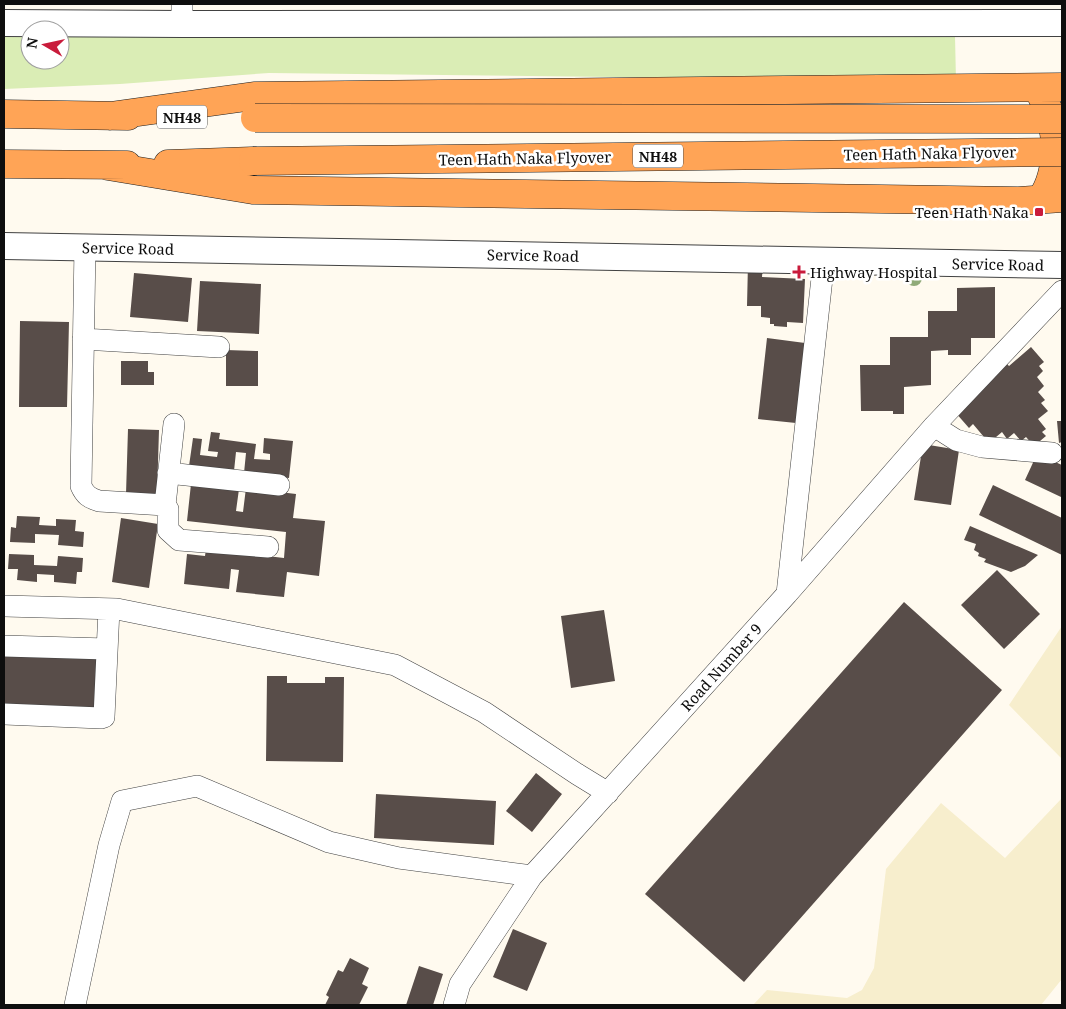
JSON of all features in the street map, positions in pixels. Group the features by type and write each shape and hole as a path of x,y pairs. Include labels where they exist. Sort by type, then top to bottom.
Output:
{"highway":[{"path":"108,166 253,190 1019,201 1052,199 1047,190 1053,169 1055,145 1053,130 1046,105 1036,87"},
{"path":"110,116 254,96 1062,87"},
{"name":"NH48","path":"4,114 255,118 1062,119"},
{"name":"Teen Hath Naka Flyover","path":"108,166 253,161 1062,152"},
{"name":"NH48","path":"4,164 108,166"}],"street":[{"path":"4,23 182,14 1062,23"},
{"name":"Service Road","path":"4,246 1062,265"},
{"path":"85,247 80,486 91,499 99,501 165,505"},
{"path":"787,594 824,260"},
{"name":"Road Number 9","path":"454,1005 460,984 532,876 787,594 934,426 1062,291"},
{"path":"83,339 219,347"},
{"path":"174,424 165,505 168,509 168,530 179,540 268,547"},
{"path":"934,426 956,440 982,447 1052,452"},
{"path":"168,473 279,485"},
{"path":"4,606 117,609 395,665 484,712 608,793"},
{"path":"4,714 104,717 109,609"},
{"path":"4,646 107,649"},
{"path":"76,1005 109,845 122,801 197,786 329,842 398,858 532,876"}],"shaded area":[{"path":"1062,626 1062,759 1009,705"},
{"path":"1062,798 1062,979 1041,1005 753,1005 767,990 847,998 862,990 874,968 886,869 941,803 1005,858"}],"green space":[{"path":"4,32 20,32 20,70 70,70 70,32 955,36 956,81 269,73 120,84 4,89"}],"building":[{"path":"748,263 763,263 762,277 805,279 803,323 787,322 787,327 774,326 774,324 770,324 770,318 761,317 761,306 747,306"},
{"path":"134,273 192,278 188,322 130,317"},
{"path":"200,281 261,284 259,334 197,331"},
{"path":"995,287 995,338 971,338 971,355 948,355 948,350 931,351 931,385 904,387 904,414 893,414 893,411 861,411 860,365 890,365 890,337 928,337 928,311 957,311 957,288"},
{"path":"20,321 69,322 67,407 19,407"},
{"path":"767,338 805,343 796,423 758,419"},
{"path":"1031,347 1044,362 1039,366 1043,371 1037,377 1044,386 1038,392 1045,400 1041,403 1048,411 1038,419 1046,429 1042,432 1046,436 1034,446 1026,437 1021,441 1014,433 1007,439 1002,432 989,443 973,424 969,428 955,412 1007,364 1009,366"},
{"path":"226,350 258,351 258,386 226,386"},
{"path":"121,361 148,361 148,372 154,372 154,385 121,385"},
{"path":"1057,421 1062,421 1062,442 1059,443"},
{"path":"128,429 159,430 157,495 126,494"},
{"path":"211,432 220,433 219,439 256,444 254,459 270,460 270,454 263,453 264,438 293,441 289,478 244,473 246,453 236,452 234,471 189,466 193,438 202,439 200,455 217,457 218,452 208,451"},
{"path":"923,444 959,450 951,505 914,500"},
{"path":"1037,454 1062,465 1061,497 1025,480"},
{"path":"191,484 239,489 236,511 243,512 246,488 296,494 293,518 325,521 319,576 287,572 284,597 236,592 239,570 231,569 229,589 184,584 187,554 205,556 206,549 284,558 286,532 187,521"},
{"path":"993,485 1062,518 1062,555 979,515"},
{"path":"17,516 40,517 39,525 56,526 56,519 76,520 75,531 84,532 83,547 58,545 59,535 35,534 35,543 10,542 11,527 16,528"},
{"path":"121,518 158,524 149,588 112,582"},
{"path":"970,526 1038,555 1025,566 1011,572 984,562 986,559 978,556 979,553 974,550 976,544 964,540"},
{"path":"9,554 34,555 34,565 57,566 58,556 83,558 82,572 77,572 76,584 54,582 54,575 37,574 37,582 17,580 18,569 8,569"},
{"path":"997,570 1040,614 1004,649 961,605"},
{"path":"904,602 1002,690 744,982 645,894"},
{"path":"604,610 615,681 571,688 561,616"},
{"path":"4,651 105,656 102,714 4,708"},
{"path":"267,676 287,676 287,683 325,683 325,677 344,677 343,762 266,761"},
{"path":"536,773 562,794 532,832 506,811"},
{"path":"376,794 496,801 494,845 374,838"},
{"path":"513,929 547,943 527,991 493,977"},
{"path":"350,958 369,968 362,984 368,987 359,1005 325,1005 329,997 326,995 338,970 343,972"},
{"path":"419,966 443,974 433,1005 406,1005"}],"place":[{"name":"Teen Hath Naka","path":"1039,212"},
{"name":"Highway Hospital","path":"799,272"}]}
